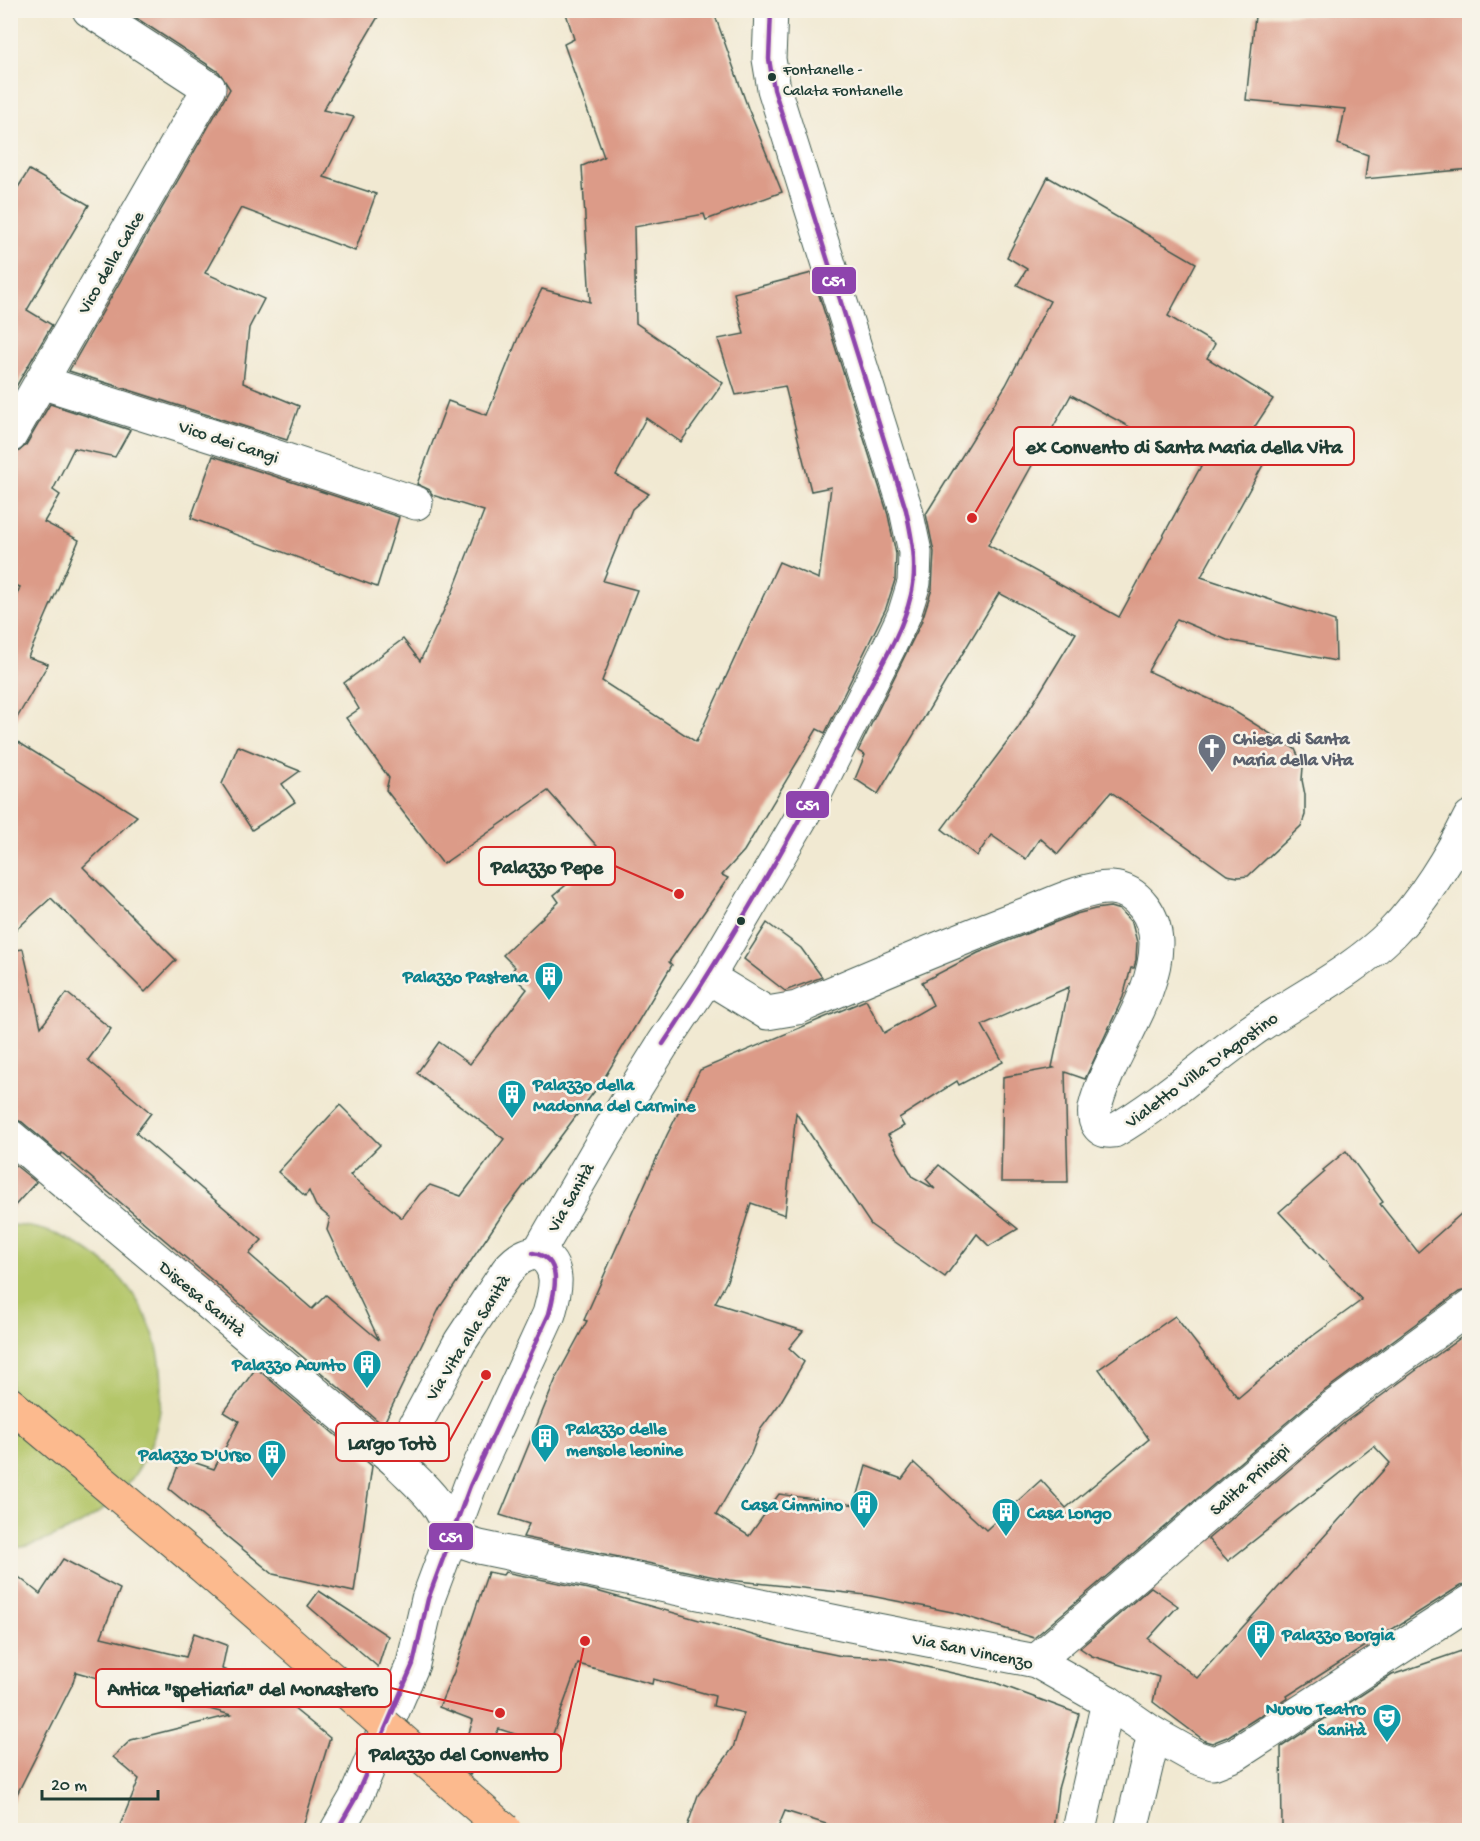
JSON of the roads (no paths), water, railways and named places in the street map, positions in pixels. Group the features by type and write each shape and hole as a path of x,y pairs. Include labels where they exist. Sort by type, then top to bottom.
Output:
{"main road":[{"path":"10,1404 200,1564 505,1830"}],"street":[{"name":"Vico della Calce","path":"10,436 209,88 89,10"},
{"path":"708,977 814,796 890,645 904,615 914,583 915,552 902,498 774,89 769,59 773,16"},
{"name":"Vico dei Cangi","path":"41,382 236,443 416,503"},
{"name":"Vialetto Villa D'Agostino","path":"708,977 767,1013 798,1008 963,938 1078,894 1110,888 1121,890 1138,900 1145,908 1151,918 1156,942 1147,986 1095,1108 1094,1116 1098,1127 1104,1131 1114,1131 1189,1079 1250,1032 1355,963 1392,933 1424,893 1451,853 1470,817"},
{"name":"Via Sanità","path":"470,1486 549,1314 556,1283 554,1271 549,1261 538,1253 607,1134 708,977"},
{"name":"Discesa Sanità","path":"10,1136 396,1461"},
{"name":"Via Vita alla Sanità","path":"396,1461 460,1342 507,1271 525,1256 538,1253"},
{"name":"Salita Principi","path":"1036,1661 1332,1408 1470,1307"},
{"path":"396,1461 441,1511 449,1525 450,1537"},
{"path":"426,1492 448,1495 460,1493 470,1486"},
{"path":"337,1830 355,1799 413,1664 428,1599 470,1486"},
{"name":"Via San Vincenzo","path":"450,1537 484,1548 851,1625 1036,1661 1108,1702 1154,1734 1196,1757 1214,1763 1236,1754 1470,1602"},
{"path":"1079,1830 1108,1702"},
{"path":"1131,1830 1154,1734"}],"place":[{"name":"Fontanelle - Calata Fontanelle","path":"772,77"},
{"name":"ex Convento di Santa Maria della Vita","path":"972,518"},
{"name":"Chiesa di Santa Maria della Vita","path":"1212,774"},
{"name":"Palazzo Pepe","path":"679,894"},
{"name":"Palazzo Pastena","path":"549,1002"},
{"name":"Palazzo della Madonna del Carmine","path":"512,1120"},
{"name":"Largo Totò","path":"486,1375"},
{"name":"Palazzo Acunto","path":"367,1390"},
{"name":"Palazzo delle mensole leonine","path":"545,1464"},
{"name":"Palazzo D'Urso","path":"272,1480"},
{"name":"Casa Cimmino","path":"864,1530"},
{"name":"Casa Longo","path":"1006,1538"},
{"name":"Palazzo del Convento","path":"585,1641"},
{"name":"Palazzo Borgia","path":"1261,1660"},
{"name":"Antica \"spetiaria\" del Monastero","path":"500,1713"},
{"name":"Nuovo Teatro Sanità","path":"1387,1744"}]}
